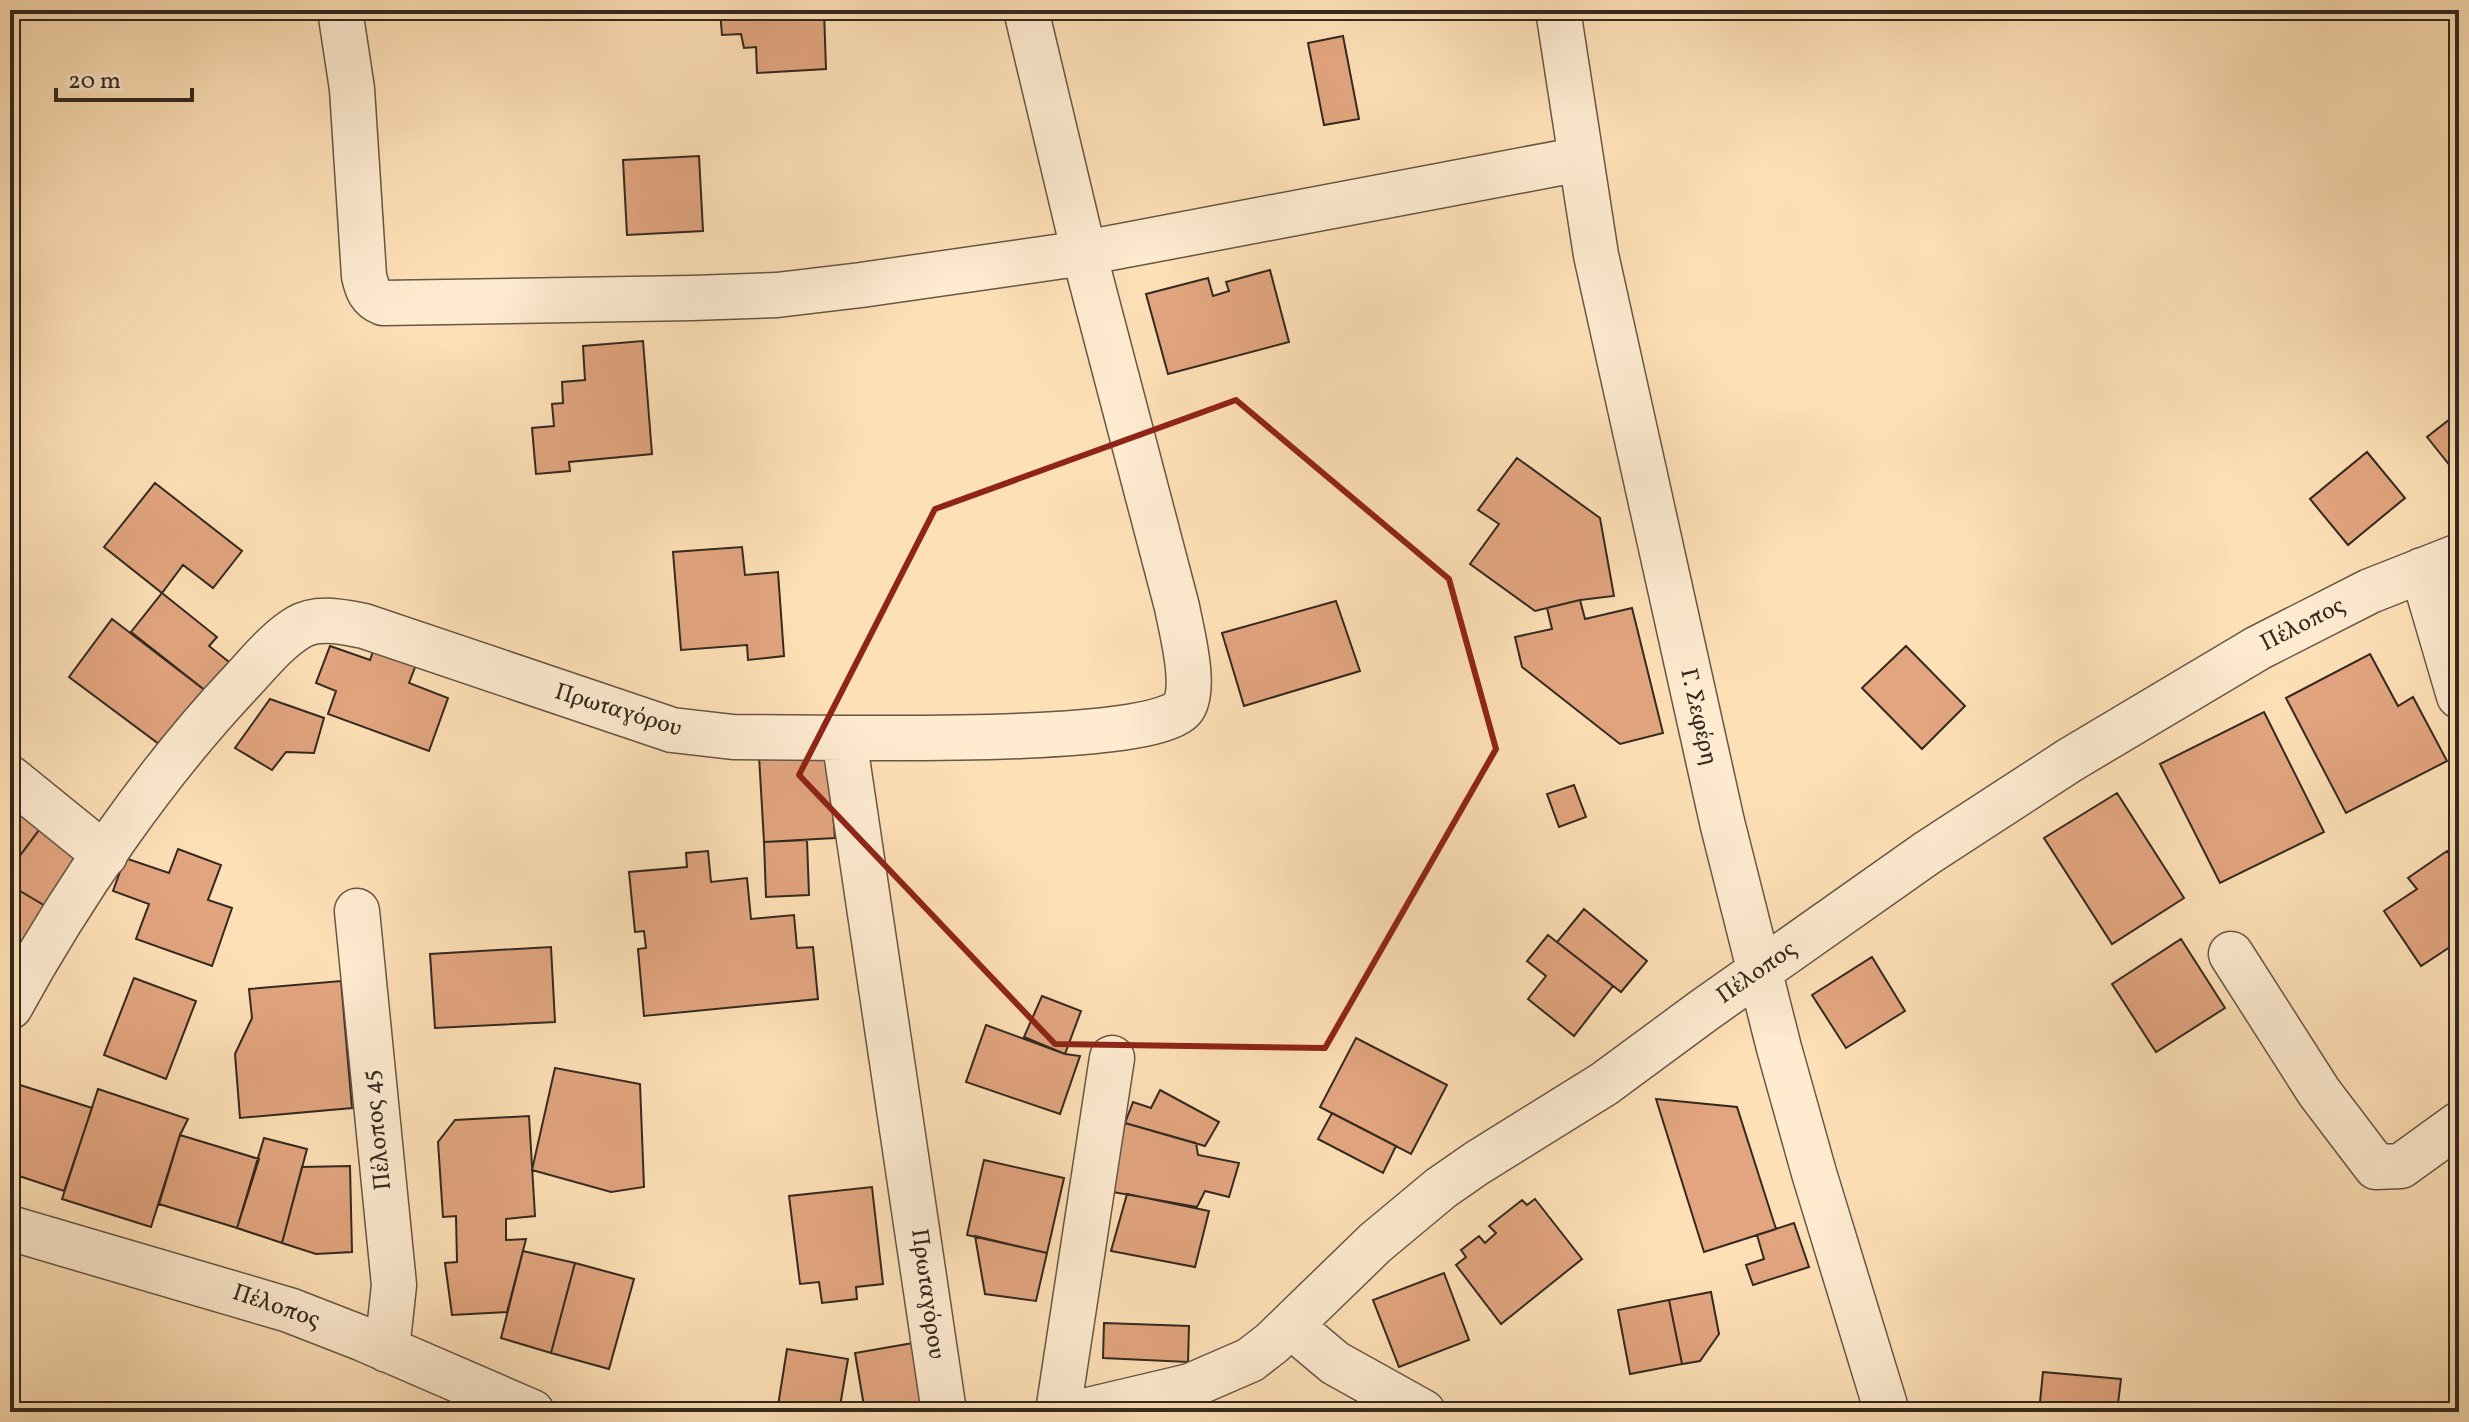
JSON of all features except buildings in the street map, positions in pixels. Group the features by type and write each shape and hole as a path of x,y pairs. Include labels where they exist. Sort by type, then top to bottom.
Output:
{"street":[{"path":"340,10 352,89 364,276 374,299 383,303 606,301 777,295 1084,253 1581,159"},
{"path":"844,738 970,737 1101,731 1162,720 1175,714 1185,704 1188,694 1186,659 1177,607 1084,253 1026,10"},
{"name":"Γ. Σεφέρη","path":"1558,10 1596,255 1722,822 1814,1173 1887,1412"},
{"path":"2441,563 2459,696"},
{"name":"Πέλοπος","path":"1080,1412 1163,1394 1250,1360 1291,1326 1375,1243 1441,1188 1604,1084 1927,853 2182,691 2345,604 2441,563"},
{"name":"Πρωταγόρου","path":"10,1007 49,939 105,855 186,744 220,704 288,635 301,626 314,622 344,622 364,626 672,730 733,737 844,738 944,1412"},
{"path":"10,778 105,855"},
{"name":"Πέλοπος 45","path":"357,911 394,1285 387,1350"},
{"path":"2231,954 2319,1092 2376,1167 2401,1166 2459,1124"},
{"path":"1058,1412 1112,1058"},
{"name":"Πέλοπος","path":"10,1228 289,1310 532,1412"},
{"path":"1291,1326 1335,1363 1423,1412"}],"highlighted area":[{"path":"1236,400 1449,579 1496,749 1325,1048 1055,1044 799,775 935,509"}]}
